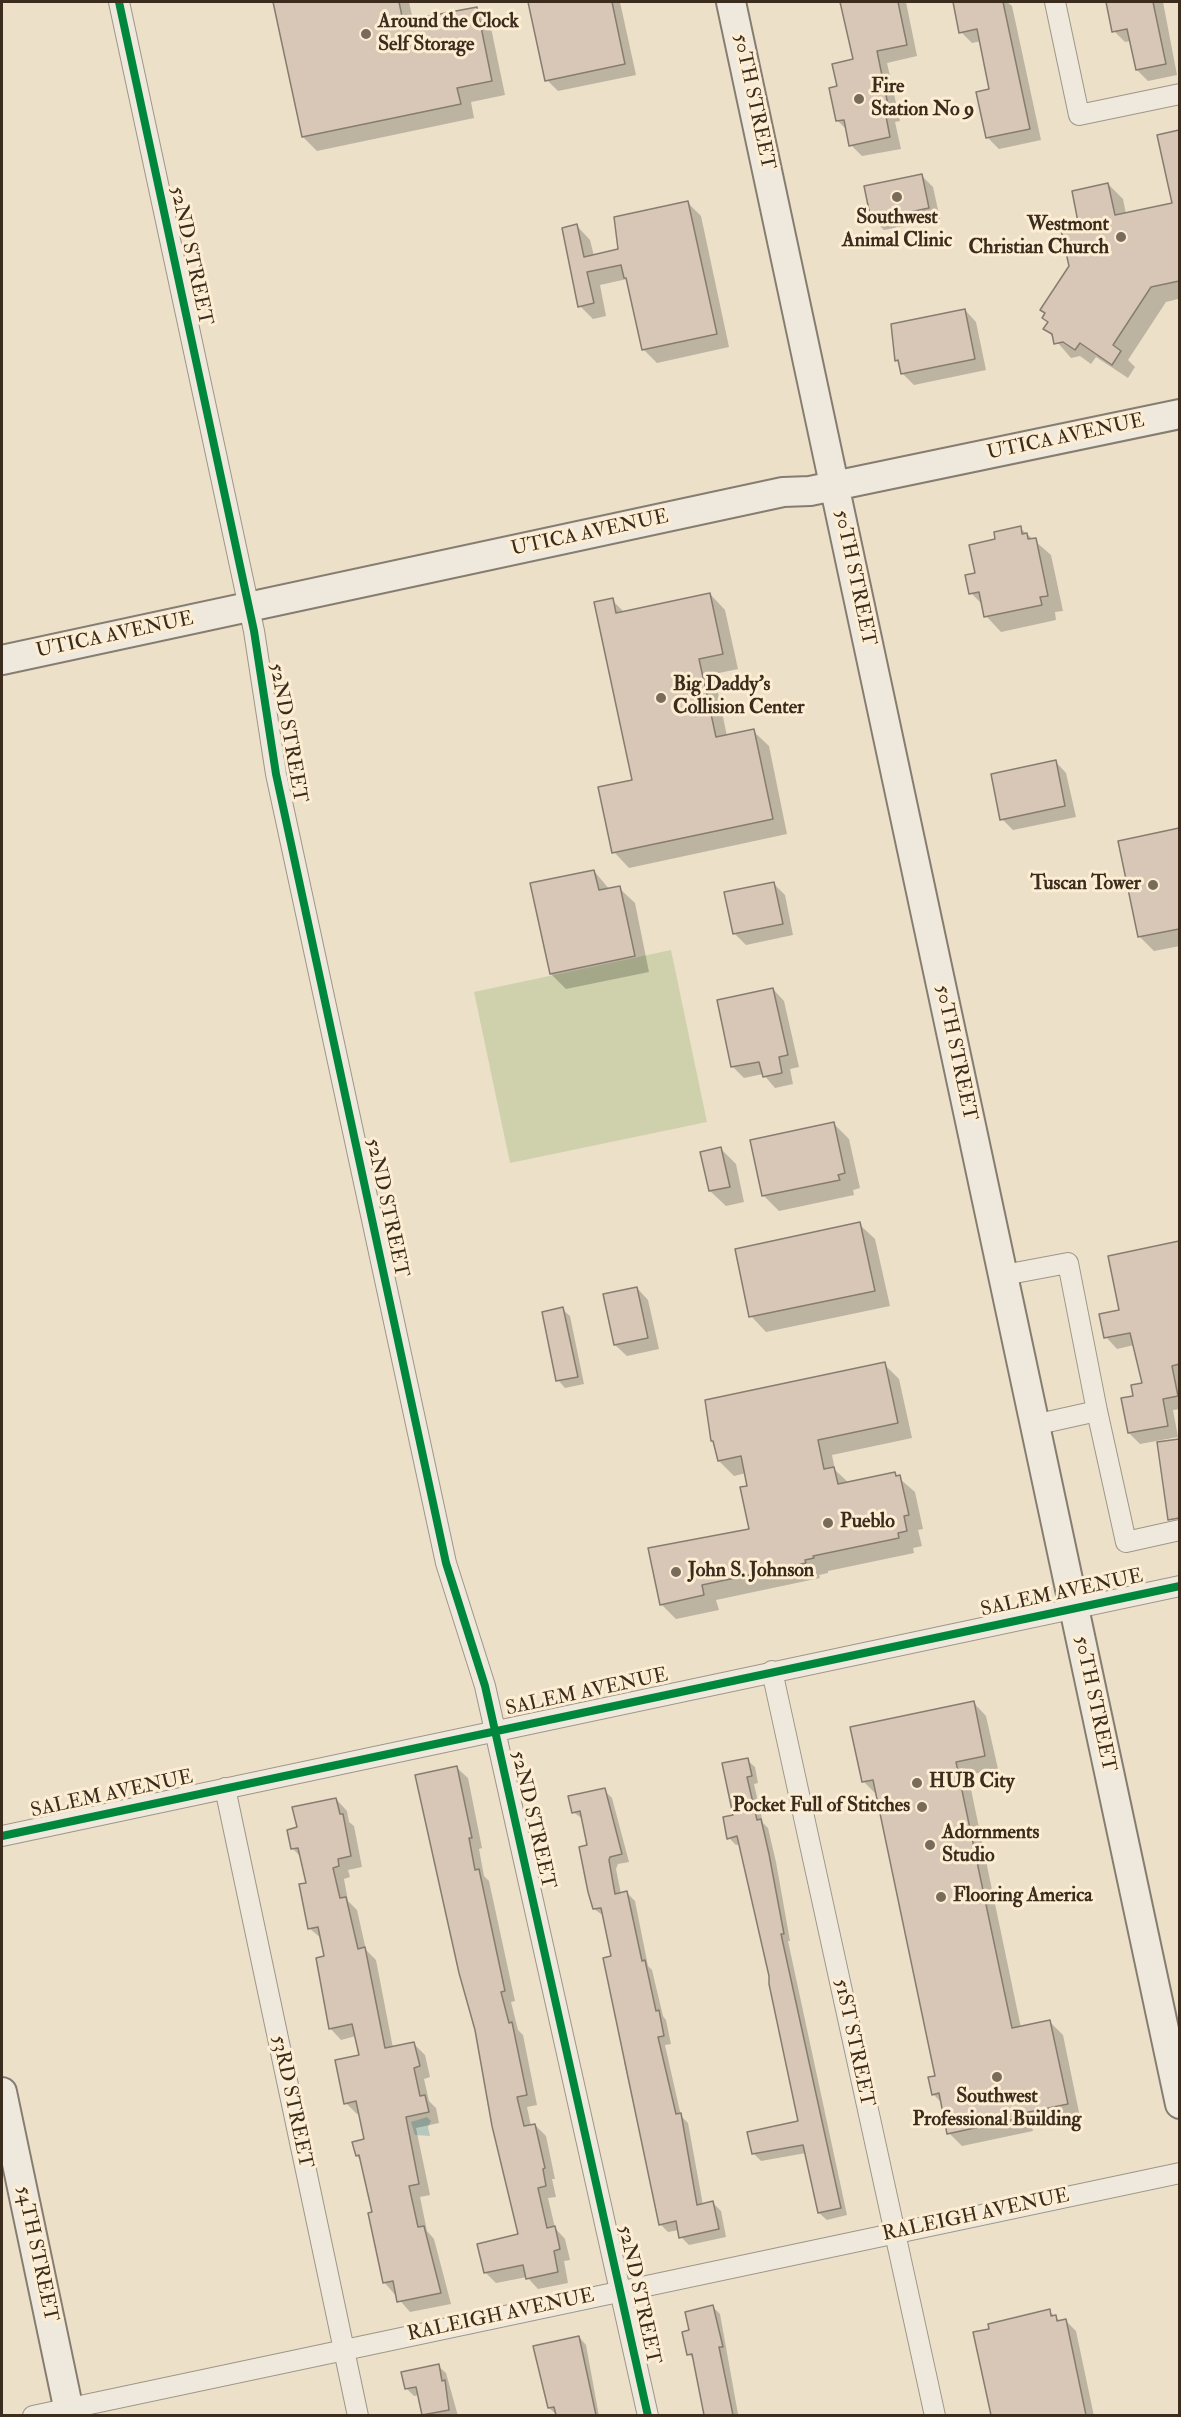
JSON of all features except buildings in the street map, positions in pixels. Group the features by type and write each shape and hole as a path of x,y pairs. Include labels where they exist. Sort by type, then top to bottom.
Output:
{"main road":[{"name":"50TH STREET","path":"731,2 1179,2104"},
{"name":"UTICA AVENUE","path":"2,660 783,492 834,486 1179,414"},
{"name":"54TH STREET","path":"2,2092 69,2412"}],"street":[{"name":"52ND STREET","path":"119,2 249,607 276,774 444,1557 485,1686 648,2415"},
{"path":"1055,2 1078,115 1179,94"},
{"path":"1004,1275 1068,1263 1096,1411 1126,1542 1179,1530"},
{"path":"1035,1425 1096,1411"},
{"name":"SALEM AVENUE","path":"2,1836 1179,1586"},
{"name":"51ST STREET","path":"772,1671 935,2415"},
{"name":"53RD STREET","path":"225,1788 358,2415"},
{"name":"RALEIGH AVENUE","path":"33,2415 69,2412 344,2349 1179,2173"}],"green space":[{"path":"671,950 707,1122 510,1163 474,992"}],"shaded area":[{"path":"427,2117 431,2121 428,2127 430,2136 415,2135 411,2122"}],"cycle path":[{"path":"119,2 254,631 276,774 446,1563 485,1686 648,2416"},
{"path":"2,1836 1180,1586"}],"place":[{"name":"Around the Clock Self Storage","path":"366,34"},
{"name":"Fire Station No 9","path":"859,99"},
{"name":"Southwest Animal Clinic","path":"897,197"},
{"name":"Westmont Christian Church","path":"1121,237"},
{"name":"Big Daddy's Collision Center","path":"661,698"},
{"name":"Tuscan Tower","path":"1153,885"},
{"name":"Pueblo","path":"828,1523"},
{"name":"John S. Johnson","path":"676,1572"},
{"name":"HUB City","path":"917,1783"},
{"name":"Pocket Full of Stitches","path":"922,1807"},
{"name":"Adornments Studio","path":"930,1845"},
{"name":"Flooring America","path":"941,1897"},
{"name":"Southwest Professional Building","path":"997,2077"}]}
